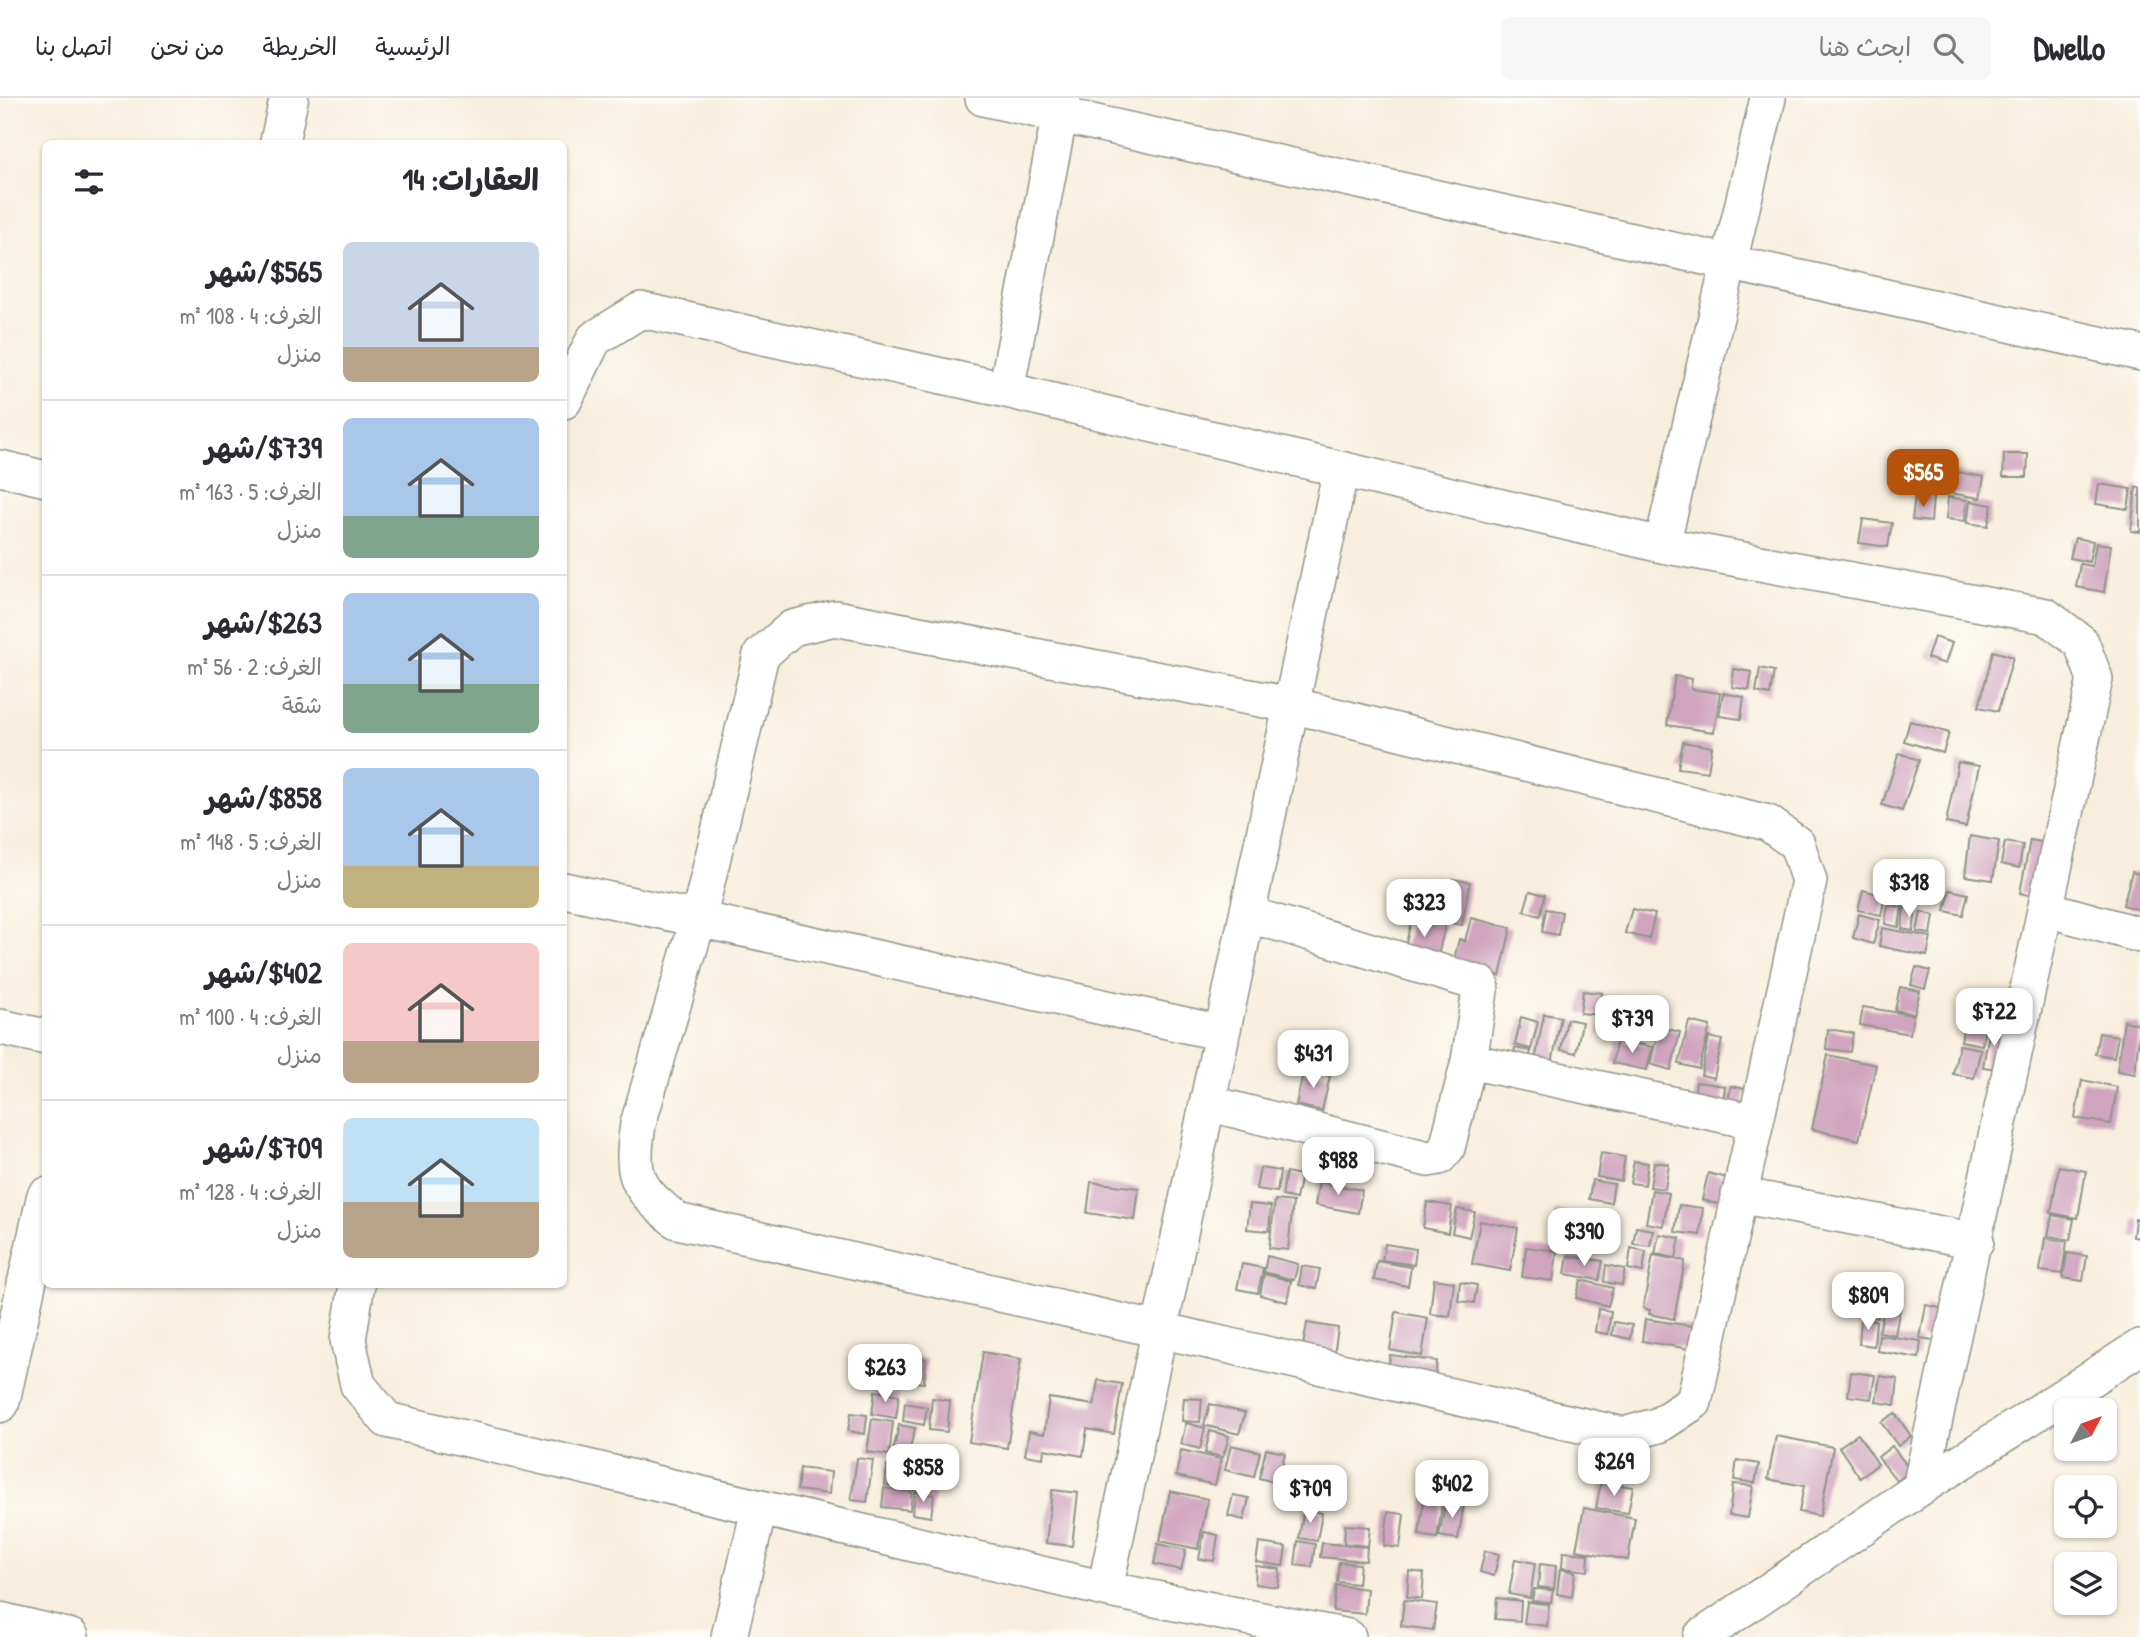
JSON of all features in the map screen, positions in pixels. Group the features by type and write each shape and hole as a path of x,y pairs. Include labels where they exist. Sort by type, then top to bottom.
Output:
{"street":[{"path":"280,140 289,98"},
{"path":"983,98 1061,106 1727,262 2140,353"},
{"path":"1662,545 1768,98"},
{"path":"1006,390 1061,106"},
{"path":"567,395 594,339 640,310 1006,390 1662,545 2046,616 2081,642 2095,679 1976,1241 1920,1488"},
{"path":"0,468 42,478"},
{"path":"1105,1588 1341,469"},
{"path":"835,618 1292,705 1768,823 1797,844 1809,881 1694,1402 1659,1424 1624,1435 677,1221 643,1193 633,1156 638,1124 698,920 761,655 792,628 835,618"},
{"path":"567,891 1222,1032"},
{"path":"2047,909 2140,935"},
{"path":"1208,1103 1427,1159 1439,1157 1447,1149 1469,1061 1481,984 1247,914"},
{"path":"0,1027 42,1036"},
{"path":"1469,1061 1756,1122"},
{"path":"1739,1195 1976,1241"},
{"path":"0,1403 42,1214"},
{"path":"356,1288 348,1340 359,1385 387,1420 1105,1588 1348,1637"},
{"path":"1701,1637 1920,1488 2140,1347"},
{"path":"729,1637 759,1509"},
{"path":"0,1620 71,1637"}],"building":[{"path":"2004,454 2028,454 2027,477 2003,477"},
{"path":"1922,466 1942,470 1936,495 1917,490"},
{"path":"1947,470 1984,477 1980,498 1943,492"},
{"path":"2099,484 2131,489 2128,509 2096,504"},
{"path":"2136,487 2140,488 2140,532 2131,531"},
{"path":"1915,495 1933,497 1931,522 1912,520"},
{"path":"1948,497 1967,500 1965,521 1946,519"},
{"path":"1970,501 1992,505 1988,526 1967,523"},
{"path":"1863,519 1892,523 1888,547 1859,543"},
{"path":"2075,538 2093,541 2089,562 2070,558"},
{"path":"2096,543 2111,545 2104,592 2076,587 2080,564 2092,566"},
{"path":"1934,637 1952,643 1945,664 1927,658"},
{"path":"1993,651 2013,657 1998,711 1979,707"},
{"path":"1760,668 1774,671 1770,695 1756,692"},
{"path":"1734,669 1752,672 1749,690 1732,687"},
{"path":"1675,676 1692,679 1691,689 1720,693 1714,732 1667,725"},
{"path":"1723,693 1744,697 1741,719 1719,716"},
{"path":"1910,721 1949,733 1943,753 1904,741"},
{"path":"1683,742 1712,747 1708,772 1678,768"},
{"path":"1899,753 1919,760 1902,811 1882,805"},
{"path":"1958,762 1979,766 1966,827 1946,823"},
{"path":"1970,836 1999,841 1993,880 1965,876"},
{"path":"2030,840 2048,843 2036,897 2020,893"},
{"path":"2005,842 2023,845 2019,868 2001,864"},
{"path":"2132,872 2140,874 2140,910 2123,905"},
{"path":"1453,879 1470,882 1462,925 1445,922"},
{"path":"1863,890 1885,896 1881,915 1858,910"},
{"path":"1950,890 1968,894 1963,915 1945,911"},
{"path":"1530,891 1545,895 1540,916 1524,911"},
{"path":"1888,905 1902,907 1899,927 1885,924"},
{"path":"1904,907 1916,909 1913,931 1902,929"},
{"path":"1546,909 1562,912 1558,935 1542,932"},
{"path":"1632,909 1655,914 1649,939 1625,933"},
{"path":"1921,912 1934,915 1931,934 1917,932"},
{"path":"1859,914 1880,920 1873,944 1853,938"},
{"path":"1412,917 1445,926 1437,960 1404,952"},
{"path":"1471,918 1511,928 1500,976 1453,964 1459,939 1465,941"},
{"path":"1882,928 1931,937 1927,956 1879,946"},
{"path":"1916,967 1930,971 1925,989 1911,985"},
{"path":"1900,987 1920,991 1914,1014 1895,1010"},
{"path":"1583,991 1602,993 1599,1015 1580,1013"},
{"path":"1606,995 1636,1002 1629,1040 1598,1034"},
{"path":"1863,1007 1913,1015 1910,1034 1860,1025"},
{"path":"1544,1014 1561,1017 1551,1069 1534,1066"},
{"path":"1521,1017 1538,1022 1531,1049 1515,1045"},
{"path":"1567,1019 1582,1022 1576,1053 1561,1050"},
{"path":"1965,1020 1986,1024 1982,1045 1961,1041"},
{"path":"1689,1021 1710,1026 1699,1069 1679,1064"},
{"path":"2124,1021 2140,1024 2135,1074 2117,1071"},
{"path":"1659,1027 1680,1032 1671,1070 1650,1064"},
{"path":"1990,1027 2004,1029 1997,1069 1983,1067"},
{"path":"1828,1029 1853,1033 1850,1052 1826,1049"},
{"path":"2099,1033 2118,1036 2114,1057 2095,1054"},
{"path":"1709,1037 1722,1040 1714,1078 1701,1075"},
{"path":"1617,1040 1652,1047 1647,1070 1612,1063"},
{"path":"1959,1045 1981,1049 1974,1078 1953,1074"},
{"path":"1515,1048 1531,1051 1527,1067 1512,1063"},
{"path":"1828,1055 1876,1065 1859,1140 1812,1129"},
{"path":"1304,1069 1330,1076 1322,1111 1296,1105"},
{"path":"2082,1080 2117,1087 2111,1124 2075,1118"},
{"path":"1696,1082 1725,1086 1722,1108 1693,1104"},
{"path":"1731,1086 1746,1089 1741,1114 1726,1110"},
{"path":"1601,1153 1625,1157 1621,1181 1597,1177"},
{"path":"1634,1161 1648,1163 1645,1185 1630,1183"},
{"path":"1654,1162 1669,1164 1665,1189 1650,1187"},
{"path":"2059,1166 2086,1171 2078,1218 2051,1213"},
{"path":"1260,1168 1280,1171 1277,1192 1256,1189"},
{"path":"1286,1172 1301,1175 1296,1199 1282,1196"},
{"path":"1708,1173 1727,1178 1721,1205 1702,1200"},
{"path":"1592,1180 1614,1184 1611,1203 1589,1199"},
{"path":"1091,1182 1139,1188 1135,1220 1087,1213"},
{"path":"1319,1182 1362,1190 1358,1213 1315,1205"},
{"path":"1652,1190 1669,1193 1663,1226 1646,1223"},
{"path":"1275,1200 1293,1202 1288,1250 1269,1248"},
{"path":"1427,1202 1452,1206 1448,1233 1423,1228"},
{"path":"1250,1204 1271,1206 1269,1231 1247,1229"},
{"path":"1679,1205 1703,1208 1700,1235 1675,1232"},
{"path":"1457,1209 1475,1212 1469,1237 1452,1233"},
{"path":"1555,1211 1573,1214 1572,1233 1553,1231"},
{"path":"2052,1215 2074,1219 2070,1240 2048,1236"},
{"path":"2135,1219 2140,1220 2140,1238 2133,1237"},
{"path":"1480,1221 1518,1228 1510,1271 1472,1264"},
{"path":"1636,1227 1653,1230 1650,1246 1633,1244"},
{"path":"1659,1234 1680,1238 1676,1258 1655,1254"},
{"path":"2045,1238 2067,1242 2062,1274 2040,1271"},
{"path":"1385,1244 1416,1249 1414,1265 1382,1260"},
{"path":"1526,1247 1557,1251 1553,1281 1522,1277"},
{"path":"1631,1248 1646,1251 1643,1272 1628,1269"},
{"path":"2067,1253 2087,1256 2083,1281 2063,1278"},
{"path":"1653,1255 1685,1261 1674,1319 1649,1314 1650,1310 1643,1308"},
{"path":"1267,1256 1298,1264 1294,1280 1264,1272"},
{"path":"1568,1256 1603,1261 1599,1280 1565,1274"},
{"path":"1377,1261 1411,1267 1408,1286 1374,1280"},
{"path":"1242,1264 1263,1268 1258,1293 1237,1289"},
{"path":"1606,1265 1625,1269 1622,1285 1604,1282"},
{"path":"1302,1266 1320,1269 1316,1289 1299,1285"},
{"path":"1264,1274 1291,1281 1287,1302 1260,1295"},
{"path":"1434,1279 1454,1282 1450,1316 1430,1314"},
{"path":"1581,1280 1613,1288 1608,1306 1576,1298"},
{"path":"1460,1282 1477,1285 1474,1303 1458,1301"},
{"path":"1864,1294 1880,1297 1878,1318 1862,1316"},
{"path":"1886,1300 1901,1303 1895,1335 1879,1332"},
{"path":"1926,1305 1945,1309 1939,1341 1920,1338"},
{"path":"1598,1309 1611,1311 1608,1334 1595,1332"},
{"path":"1396,1312 1428,1318 1422,1356 1390,1350"},
{"path":"1645,1319 1693,1326 1690,1349 1642,1341"},
{"path":"1861,1319 1876,1321 1874,1346 1859,1344"},
{"path":"1614,1322 1632,1325 1630,1339 1612,1335"},
{"path":"1307,1323 1338,1328 1333,1362 1301,1357"},
{"path":"1879,1335 1921,1341 1919,1358 1877,1351"},
{"path":"983,1352 1021,1359 1007,1448 969,1442"},
{"path":"1390,1355 1437,1361 1435,1378 1388,1372"},
{"path":"909,1357 926,1359 924,1383 906,1381"},
{"path":"1851,1372 1875,1375 1871,1399 1848,1396"},
{"path":"1880,1376 1898,1379 1895,1405 1876,1402"},
{"path":"1098,1380 1122,1384 1114,1434 1087,1429 1083,1456 1044,1449 1043,1458 1025,1455 1029,1431 1044,1434 1049,1398 1094,1405"},
{"path":"875,1391 899,1395 896,1418 872,1414"},
{"path":"932,1398 950,1401 947,1432 929,1430"},
{"path":"1184,1398 1202,1399 1200,1422 1182,1421"},
{"path":"905,1403 927,1407 924,1425 903,1421"},
{"path":"1210,1404 1245,1413 1239,1434 1204,1425"},
{"path":"851,1413 867,1415 865,1434 848,1431"},
{"path":"1895,1413 1911,1436 1898,1446 1881,1422"},
{"path":"872,1419 893,1422 889,1455 867,1452"},
{"path":"1186,1423 1205,1428 1200,1449 1181,1444"},
{"path":"899,1425 915,1428 906,1465 891,1461"},
{"path":"1210,1431 1229,1436 1223,1457 1205,1453"},
{"path":"1858,1434 1878,1464 1860,1478 1839,1447"},
{"path":"1776,1436 1833,1447 1820,1516 1799,1512 1804,1486 1768,1479"},
{"path":"1231,1445 1260,1452 1254,1477 1225,1470"},
{"path":"1892,1446 1911,1471 1897,1481 1878,1457"},
{"path":"1266,1449 1285,1453 1278,1483 1259,1478"},
{"path":"1181,1450 1221,1459 1215,1485 1176,1476"},
{"path":"913,1454 932,1457 927,1492 908,1489"},
{"path":"857,1458 873,1460 867,1502 851,1500"},
{"path":"1737,1460 1759,1464 1755,1483 1734,1480"},
{"path":"887,1466 905,1468 903,1488 885,1485"},
{"path":"800,1468 831,1472 829,1494 797,1490"},
{"path":"1601,1482 1633,1487 1628,1513 1596,1508"},
{"path":"1733,1484 1753,1486 1748,1518 1729,1515"},
{"path":"884,1488 912,1492 910,1510 882,1507"},
{"path":"1052,1490 1078,1493 1072,1546 1046,1543"},
{"path":"1170,1491 1208,1499 1198,1549 1160,1541"},
{"path":"915,1492 934,1495 931,1517 912,1514"},
{"path":"1233,1495 1249,1498 1244,1520 1228,1516"},
{"path":"1424,1497 1443,1499 1437,1538 1419,1535"},
{"path":"1446,1500 1464,1504 1458,1539 1439,1536"},
{"path":"1584,1508 1635,1518 1628,1560 1576,1550"},
{"path":"1304,1509 1322,1513 1317,1541 1299,1538"},
{"path":"1388,1512 1404,1514 1400,1548 1384,1546"},
{"path":"1345,1525 1370,1527 1368,1546 1344,1544"},
{"path":"1204,1532 1218,1535 1214,1561 1199,1559"},
{"path":"1298,1541 1315,1544 1312,1567 1295,1565"},
{"path":"1259,1543 1286,1547 1283,1566 1256,1562"},
{"path":"1322,1543 1367,1547 1366,1561 1320,1557"},
{"path":"1158,1544 1186,1550 1181,1570 1154,1564"},
{"path":"1485,1551 1499,1554 1494,1576 1480,1572"},
{"path":"1563,1552 1589,1554 1588,1571 1562,1568"},
{"path":"1515,1559 1535,1563 1530,1598 1509,1594"},
{"path":"1339,1562 1360,1564 1358,1584 1337,1582"},
{"path":"1540,1564 1556,1566 1554,1589 1538,1587"},
{"path":"1256,1566 1280,1569 1278,1587 1255,1584"},
{"path":"1560,1569 1575,1572 1572,1597 1557,1594"},
{"path":"1409,1571 1424,1573 1422,1599 1407,1597"},
{"path":"1336,1585 1367,1589 1365,1614 1333,1611"},
{"path":"1534,1589 1553,1590 1551,1602 1532,1601"},
{"path":"1497,1598 1521,1601 1520,1621 1495,1619"},
{"path":"1404,1600 1437,1604 1433,1630 1401,1626"},
{"path":"1527,1602 1549,1604 1547,1626 1524,1623"}]}
